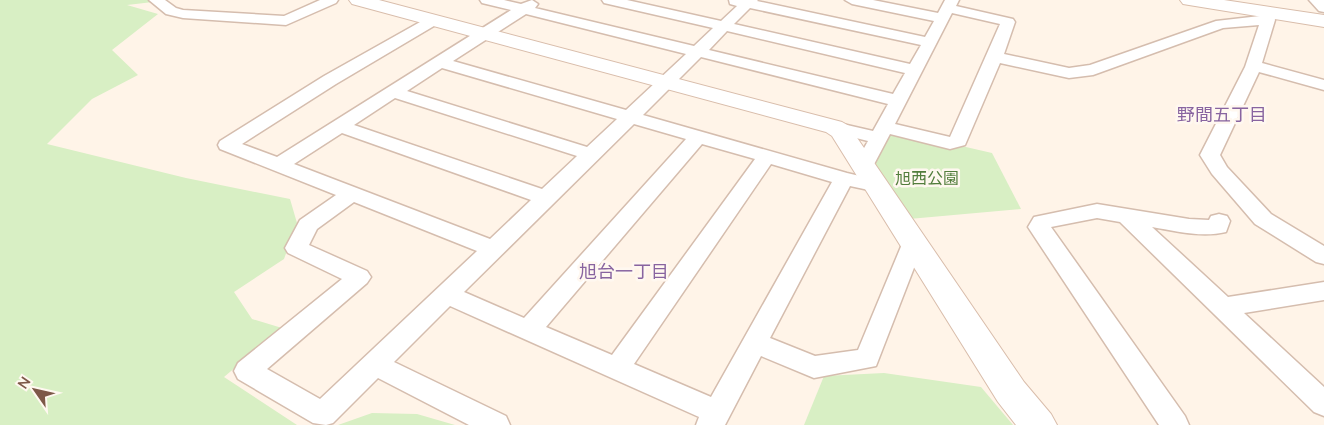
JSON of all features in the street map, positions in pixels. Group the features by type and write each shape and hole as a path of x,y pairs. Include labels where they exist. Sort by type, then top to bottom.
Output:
{"street":[{"path":"156,0 171,11 183,14 286,21 331,0"},
{"path":"358,0 834,127 882,132 950,144 958,141 995,57 1008,22 947,8 852,0"},
{"path":"486,0 899,100"},
{"path":"280,164 537,0"},
{"path":"609,0 915,70"},
{"path":"730,0 749,2 929,42"},
{"path":"1189,0 1268,16 1324,21"},
{"path":"1316,0 1324,8"},
{"path":"353,193 308,225 296,248 358,277 247,371 323,414 749,2"},
{"path":"447,296 617,368 714,418 755,343 862,177 882,132 947,8"},
{"path":"995,57 1069,73 1093,70 1222,24 1268,16"},
{"path":"1268,16 1253,65 1210,155 1219,170 1263,218 1324,256"},
{"path":"434,20 330,80 228,146 280,164 495,248"},
{"path":"440,62 766,157 862,177"},
{"path":"1253,65 1324,85"},
{"path":"394,92 592,155"},
{"path":"341,126 547,198"},
{"path":"834,127 841,131 862,177 913,242 1011,392 1038,425"},
{"path":"528,330 698,137"},
{"path":"617,368 766,157"},
{"path":"1175,425 1040,227 1042,222 1097,211 1188,226 1218,227 1219,221"},
{"path":"1127,216 1324,404"},
{"path":"755,343 814,367 867,359 913,242"},
{"path":"1223,307 1324,291"},
{"path":"374,364 496,425"}],"green space":[{"path":"0,0 152,0 153,2 127,5 158,14 112,50 138,75 92,99 47,144 186,178 290,199 297,223 284,259 234,292 252,319 282,328 224,377 297,425 0,425"},
{"name":"旭西公園","path":"892,130 992,153 1021,209 909,219 874,169 878,155"},
{"path":"884,373 981,387 1013,425 804,425 824,376"},
{"path":"372,413 417,414 455,425 338,425"}],"district":[{"name":"野間五丁目","path":"1222,115"},
{"name":"旭台一丁目","path":"624,272"}]}
